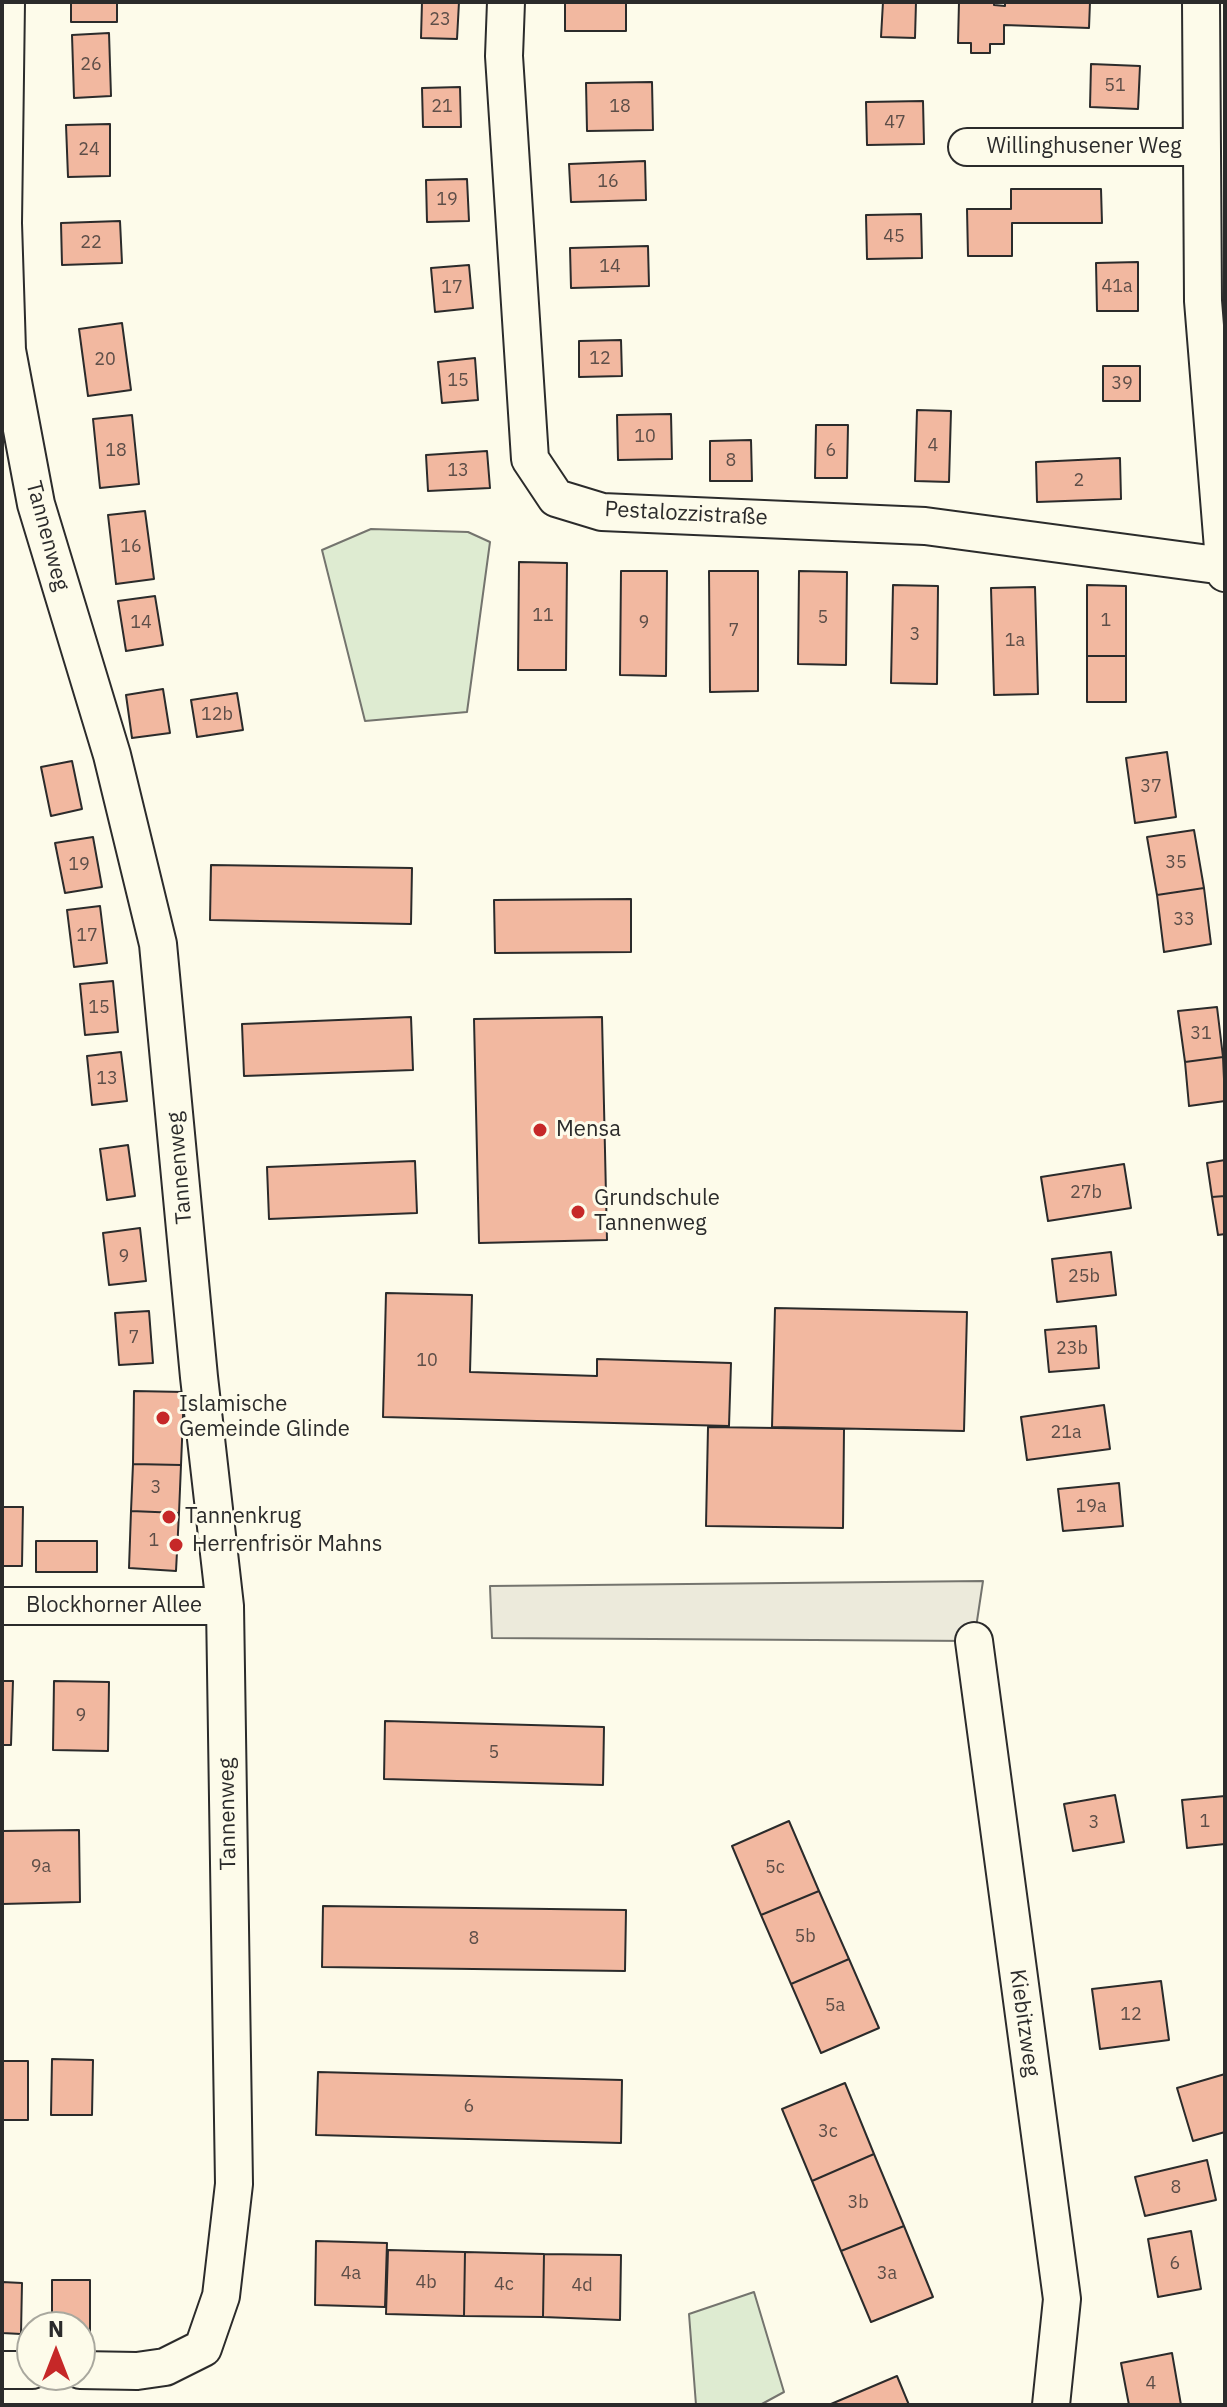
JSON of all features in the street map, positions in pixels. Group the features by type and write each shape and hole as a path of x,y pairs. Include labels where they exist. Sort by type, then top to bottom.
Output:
{"street":[{"name":"Tannenweg","path":"6,2 3,223 7,350 36,504 112,755 158,944 199,1377 225,1606 234,2184 221,2296 203,2348 165,2367 137,2371 96,2370"},
{"name":"Pestalozzistraße","path":"506,2 504,56 530,459 556,498 602,512 925,526 1224,569"},
{"name":"Willinghusener Weg","path":"1201,2 1200,147 1214,305 1224,569"},
{"name":"Willinghusener Weg","path":"967,147 1200,147"},
{"name":"Blockhorner Allee","path":"2,1606 225,1606"},
{"name":"Kiebitzweg","path":"974,1641 1062,2299 1051,2405"}],"green space":[{"path":"371,529 468,532 490,542 467,712 365,721 322,550"},
{"path":"754,2292 784,2392 760,2405 696,2405 689,2314"}],"shaded area":[{"path":"983,1581 974,1641 492,1638 490,1586"}],"building":[{"path":"71,2 117,2 117,22 71,22"},
{"path":"422,2 459,2 457,39 421,38"},
{"path":"565,2 626,2 626,31 565,31"},
{"path":"883,2 916,2 915,38 881,37"},
{"path":"959,2 1005,6 1005,2 1090,2 1089,28 1004,25 1004,44 990,44 990,53 971,53 971,43 958,43"},
{"path":"109,33 111,96 74,98 72,35"},
{"path":"1091,64 1140,66 1138,109 1090,107"},
{"path":"652,82 653,130 587,131 586,83"},
{"path":"460,87 461,127 423,127 422,88"},
{"path":"923,101 924,144 867,145 866,102"},
{"path":"110,124 110,176 68,177 66,125"},
{"path":"645,161 646,200 571,202 569,164"},
{"path":"467,179 469,221 427,222 426,180"},
{"path":"1011,189 1101,189 1102,223 1012,223 1012,256 968,256 967,209 1011,209"},
{"path":"921,214 922,258 867,259 866,215"},
{"path":"120,221 122,263 62,265 61,223"},
{"path":"648,246 649,286 571,288 570,248"},
{"path":"1138,262 1138,311 1097,311 1096,263"},
{"path":"469,265 473,308 435,312 431,268"},
{"path":"122,323 131,390 88,396 79,329"},
{"path":"621,340 622,376 579,377 579,341"},
{"path":"475,358 478,400 442,403 438,362"},
{"path":"1103,366 1140,366 1140,401 1103,401"},
{"path":"917,410 951,411 949,482 915,481"},
{"path":"671,414 672,459 618,460 617,415"},
{"path":"132,415 139,484 100,488 93,419"},
{"path":"816,425 848,425 847,478 815,478"},
{"path":"751,440 752,481 710,481 710,441"},
{"path":"487,451 490,488 428,491 426,455"},
{"path":"1120,458 1121,499 1037,502 1036,462"},
{"path":"145,511 154,579 116,584 108,515"},
{"path":"519,562 567,563 566,670 518,670"},
{"path":"621,571 667,571 666,676 620,675"},
{"path":"709,571 758,571 758,691 710,692"},
{"path":"799,571 847,572 846,665 798,664"},
{"path":"893,585 938,586 937,684 891,683"},
{"path":"1087,585 1126,586 1126,656 1087,656"},
{"path":"1035,587 1038,694 994,695 991,588"},
{"path":"155,596 163,645 126,651 118,601"},
{"path":"1087,656 1126,656 1126,702 1087,702"},
{"path":"163,689 170,733 132,738 126,695"},
{"path":"237,693 243,730 197,737 191,700"},
{"path":"1167,752 1176,817 1135,823 1126,758"},
{"path":"72,761 82,809 51,816 41,767"},
{"path":"1194,830 1204,888 1157,895 1147,837"},
{"path":"93,837 102,887 65,893 55,843"},
{"path":"211,865 412,868 411,924 210,920"},
{"path":"1204,888 1211,944 1164,952 1157,895"},
{"path":"631,899 631,952 495,953 494,900"},
{"path":"100,906 107,963 74,967 67,910"},
{"path":"113,981 118,1032 85,1035 80,984"},
{"path":"1217,1007 1223,1057 1185,1062 1178,1011"},
{"path":"411,1017 413,1070 244,1076 242,1024"},
{"name":"Mensa","path":"602,1017 607,1240 479,1243 474,1019"},
{"path":"121,1052 127,1101 92,1105 87,1056"},
{"path":"1223,1057 1225,1101 1189,1106 1185,1062"},
{"path":"128,1145 135,1196 107,1200 100,1149"},
{"path":"1225,1160 1225,1196 1212,1197 1207,1163"},
{"path":"415,1161 417,1213 269,1219 267,1167"},
{"path":"1124,1164 1131,1208 1048,1221 1041,1177"},
{"path":"1225,1196 1225,1234 1218,1235 1212,1197"},
{"path":"140,1228 146,1281 109,1285 103,1233"},
{"path":"1111,1252 1116,1295 1057,1302 1052,1259"},
{"path":"386,1293 472,1295 470,1372 597,1376 597,1359 731,1363 729,1426 383,1417"},
{"path":"775,1308 967,1312 964,1431 772,1427"},
{"path":"149,1311 153,1363 119,1365 115,1313"},
{"path":"1096,1326 1099,1368 1049,1372 1045,1330"},
{"path":"134,1391 184,1392 181,1465 133,1464"},
{"path":"1104,1405 1110,1449 1027,1460 1021,1417"},
{"path":"708,1427 844,1429 843,1528 706,1526"},
{"path":"133,1464 181,1465 179,1513 131,1511"},
{"path":"1119,1483 1123,1526 1063,1531 1058,1489"},
{"path":"2,1507 23,1507 22,1566 2,1566"},
{"path":"131,1511 179,1513 176,1571 129,1568"},
{"path":"36,1541 97,1541 97,1572 36,1572"},
{"path":"2,1681 13,1681 11,1745 2,1745"},
{"path":"54,1681 109,1682 108,1751 53,1750"},
{"path":"385,1721 604,1727 603,1785 384,1779"},
{"path":"1115,1795 1124,1842 1073,1851 1064,1804"},
{"path":"1225,1796 1225,1844 1187,1848 1182,1800"},
{"path":"789,1821 819,1891 761,1915 732,1846"},
{"path":"79,1830 80,1902 2,1904 2,1831"},
{"path":"819,1891 849,1959 791,1984 761,1915"},
{"path":"323,1906 626,1910 625,1971 322,1967"},
{"path":"849,1959 879,2028 821,2053 791,1984"},
{"path":"1161,1981 1169,2040 1100,2049 1092,1989"},
{"path":"52,2059 93,2060 92,2115 51,2115"},
{"path":"2,2061 28,2061 28,2120 2,2120"},
{"path":"318,2072 622,2080 621,2143 316,2135"},
{"path":"1225,2074 1225,2132 1193,2141 1177,2088"},
{"path":"845,2083 874,2154 812,2181 782,2109"},
{"path":"874,2154 904,2226 841,2251 812,2181"},
{"path":"1207,2160 1216,2200 1145,2216 1135,2177"},
{"path":"904,2226 933,2297 871,2322 841,2251"},
{"path":"1191,2231 1201,2289 1158,2297 1148,2239"},
{"path":"316,2241 387,2243 385,2307 315,2305"},
{"path":"388,2250 465,2252 464,2316 386,2314"},
{"path":"465,2252 544,2254 543,2317 464,2316"},
{"path":"544,2254 621,2255 620,2320 543,2317"},
{"path":"52,2280 90,2280 90,2311 52,2311"},
{"path":"2,2282 22,2283 21,2311 16,2311 16,2334 2,2333"},
{"path":"1172,2353 1181,2405 1129,2405 1121,2363"},
{"path":"897,2376 909,2405 831,2405 831,2404"}],"place":[{"name":"Mensa","path":"540,1130"},
{"name":"Grundschule Tannenweg","path":"578,1212"},
{"name":"Islamische Gemeinde Glinde","path":"163,1418"},
{"name":"Tannenkrug","path":"169,1517"},
{"name":"Herrenfrisör Mahns","path":"176,1545"}]}
